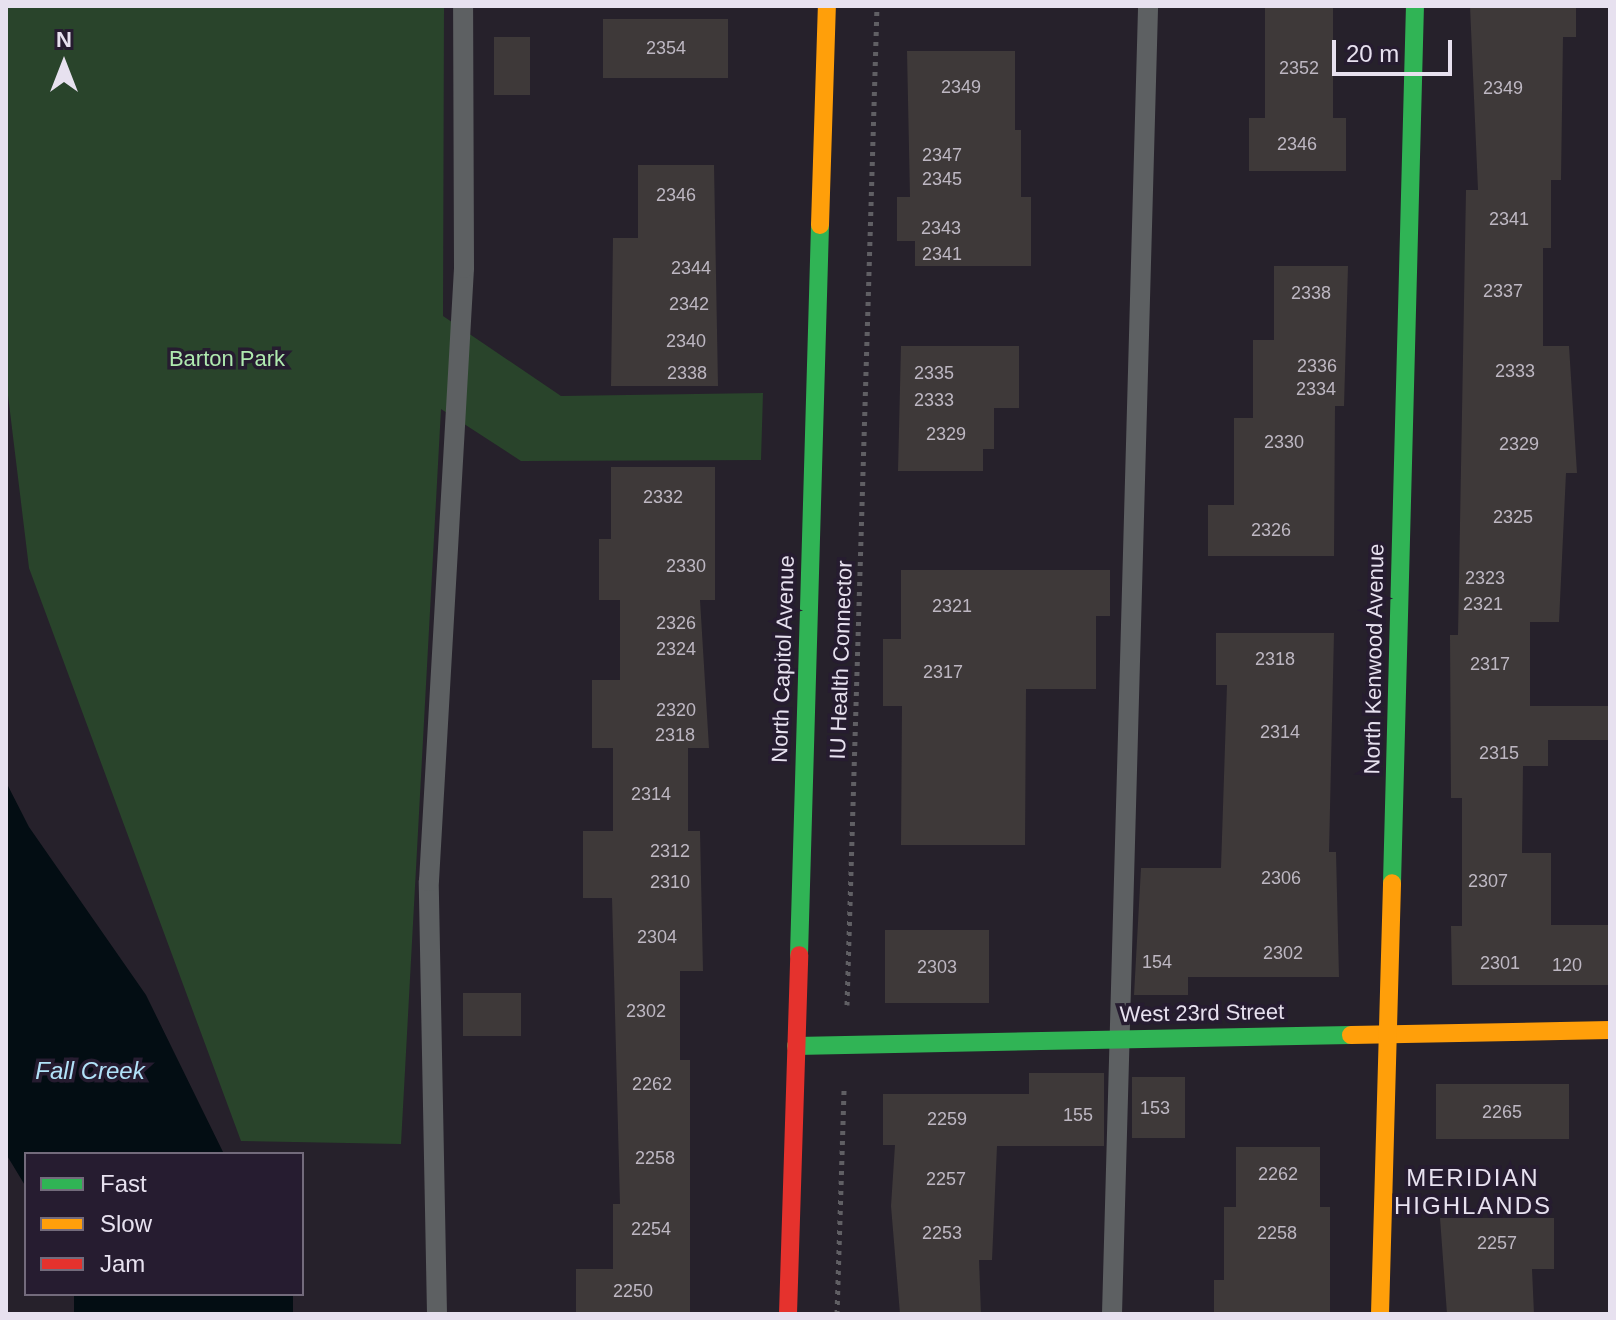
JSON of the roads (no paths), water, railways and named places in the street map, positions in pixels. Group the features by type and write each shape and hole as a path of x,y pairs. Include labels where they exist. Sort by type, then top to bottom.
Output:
{"street":[{"name":"North Capitol Avenue","path":"788,1314 827,6"},
{"name":"North Kenwood Avenue","path":"1380,1314 1415,6"},
{"name":"West 23rd Street","path":"796,1046 1610,1030"}],"lane":[{"path":"437,1314 429,881 460,375 463,6"},
{"path":"1112,1314 1116,1039 1148,6"}],"water":[{"name":"Fall Creek","path":"6,782 29,827 146,995 223,1152 24,1152 24,1184 6,1154"},
{"path":"74,1296 293,1296 293,1314 74,1314"}],"district":[{"name":"MERIDIAN HIGHLANDS","path":"1473,1192"}],"park label":[{"name":"Barton Park","path":"227,359"}]}
